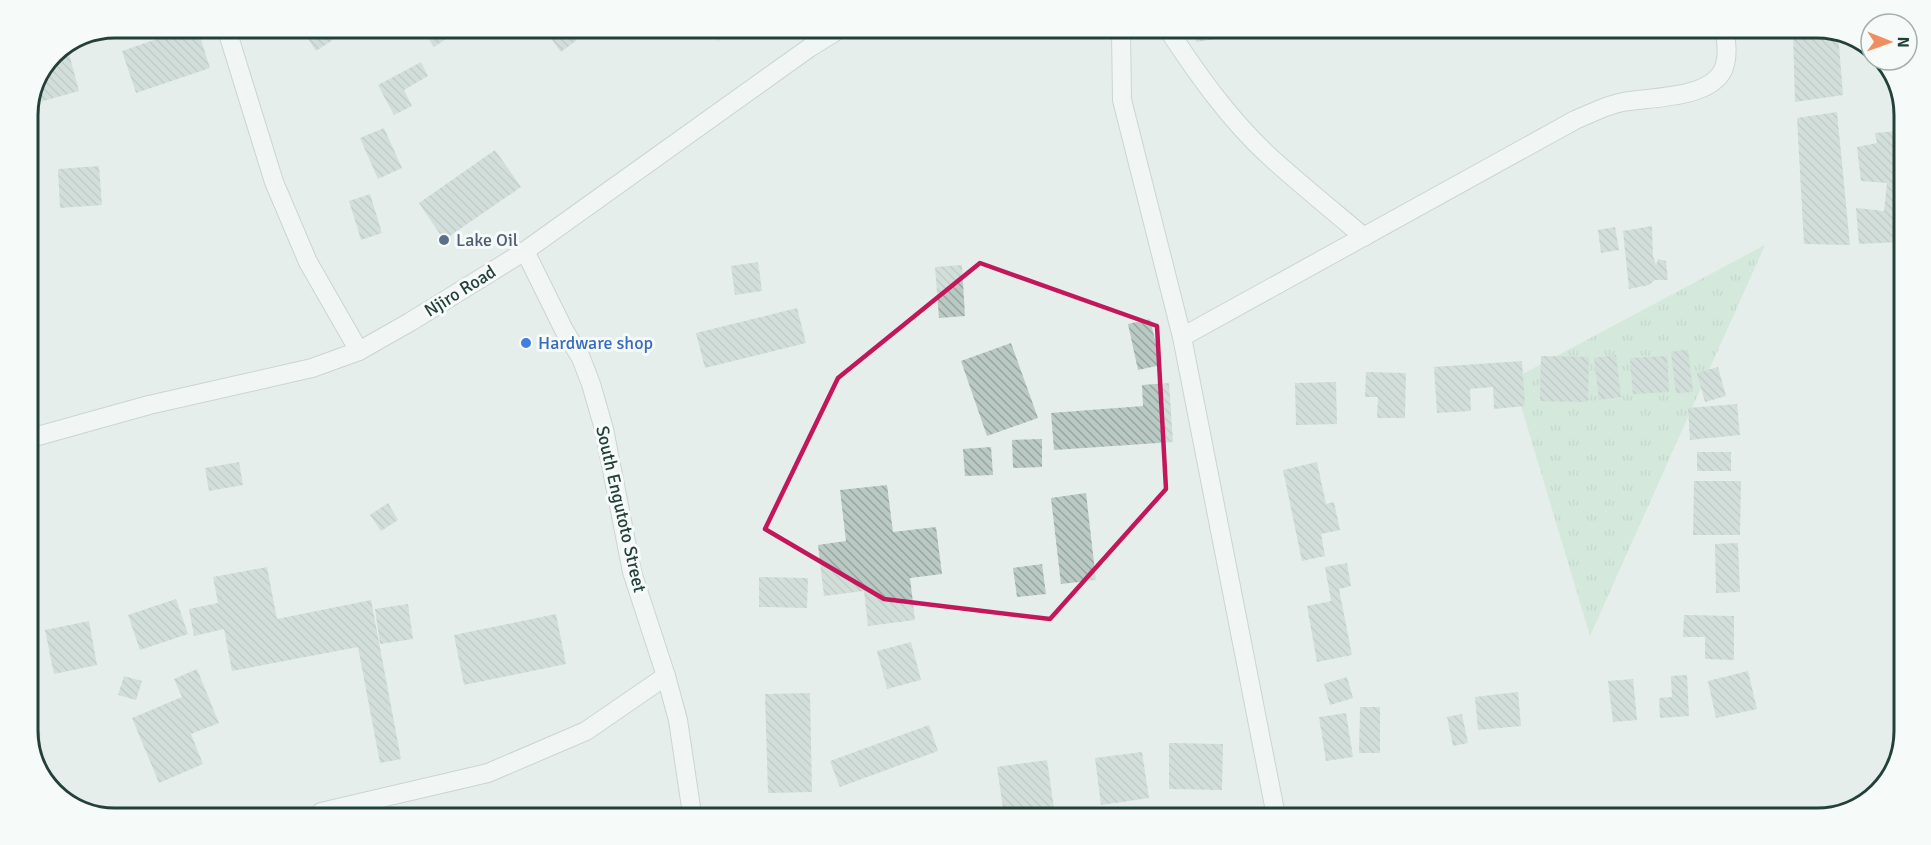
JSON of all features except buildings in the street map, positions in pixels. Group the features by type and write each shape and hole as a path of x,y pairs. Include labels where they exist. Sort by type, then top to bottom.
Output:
{"street":[{"path":"229,38 274,182 308,262 359,351"},
{"name":"Njiro Road","path":"38,436 149,405 312,368 359,351 525,251 825,38"},
{"path":"1121,38 1122,100 1182,337 1274,808"},
{"path":"1174,38 1228,112 1268,155 1364,237"},
{"path":"1182,337 1575,120 1622,102 1659,98 1709,86 1723,70 1727,55 1725,38"},
{"name":"South Engutoto Street","path":"525,251 564,330 582,358 591,384 604,429 632,572 678,720 691,808"},
{"path":"338,808 488,773 586,731 666,676"}],"highlighted area":[{"path":"980,263 1157,326 1166,489 1050,619 884,599 765,529 838,378"}],"green space":[{"path":"1765,245 1590,636 1513,379"}],"place":[{"name":"Lake Oil","path":"444,240"},
{"name":"Hardware shop","path":"526,343"}]}
